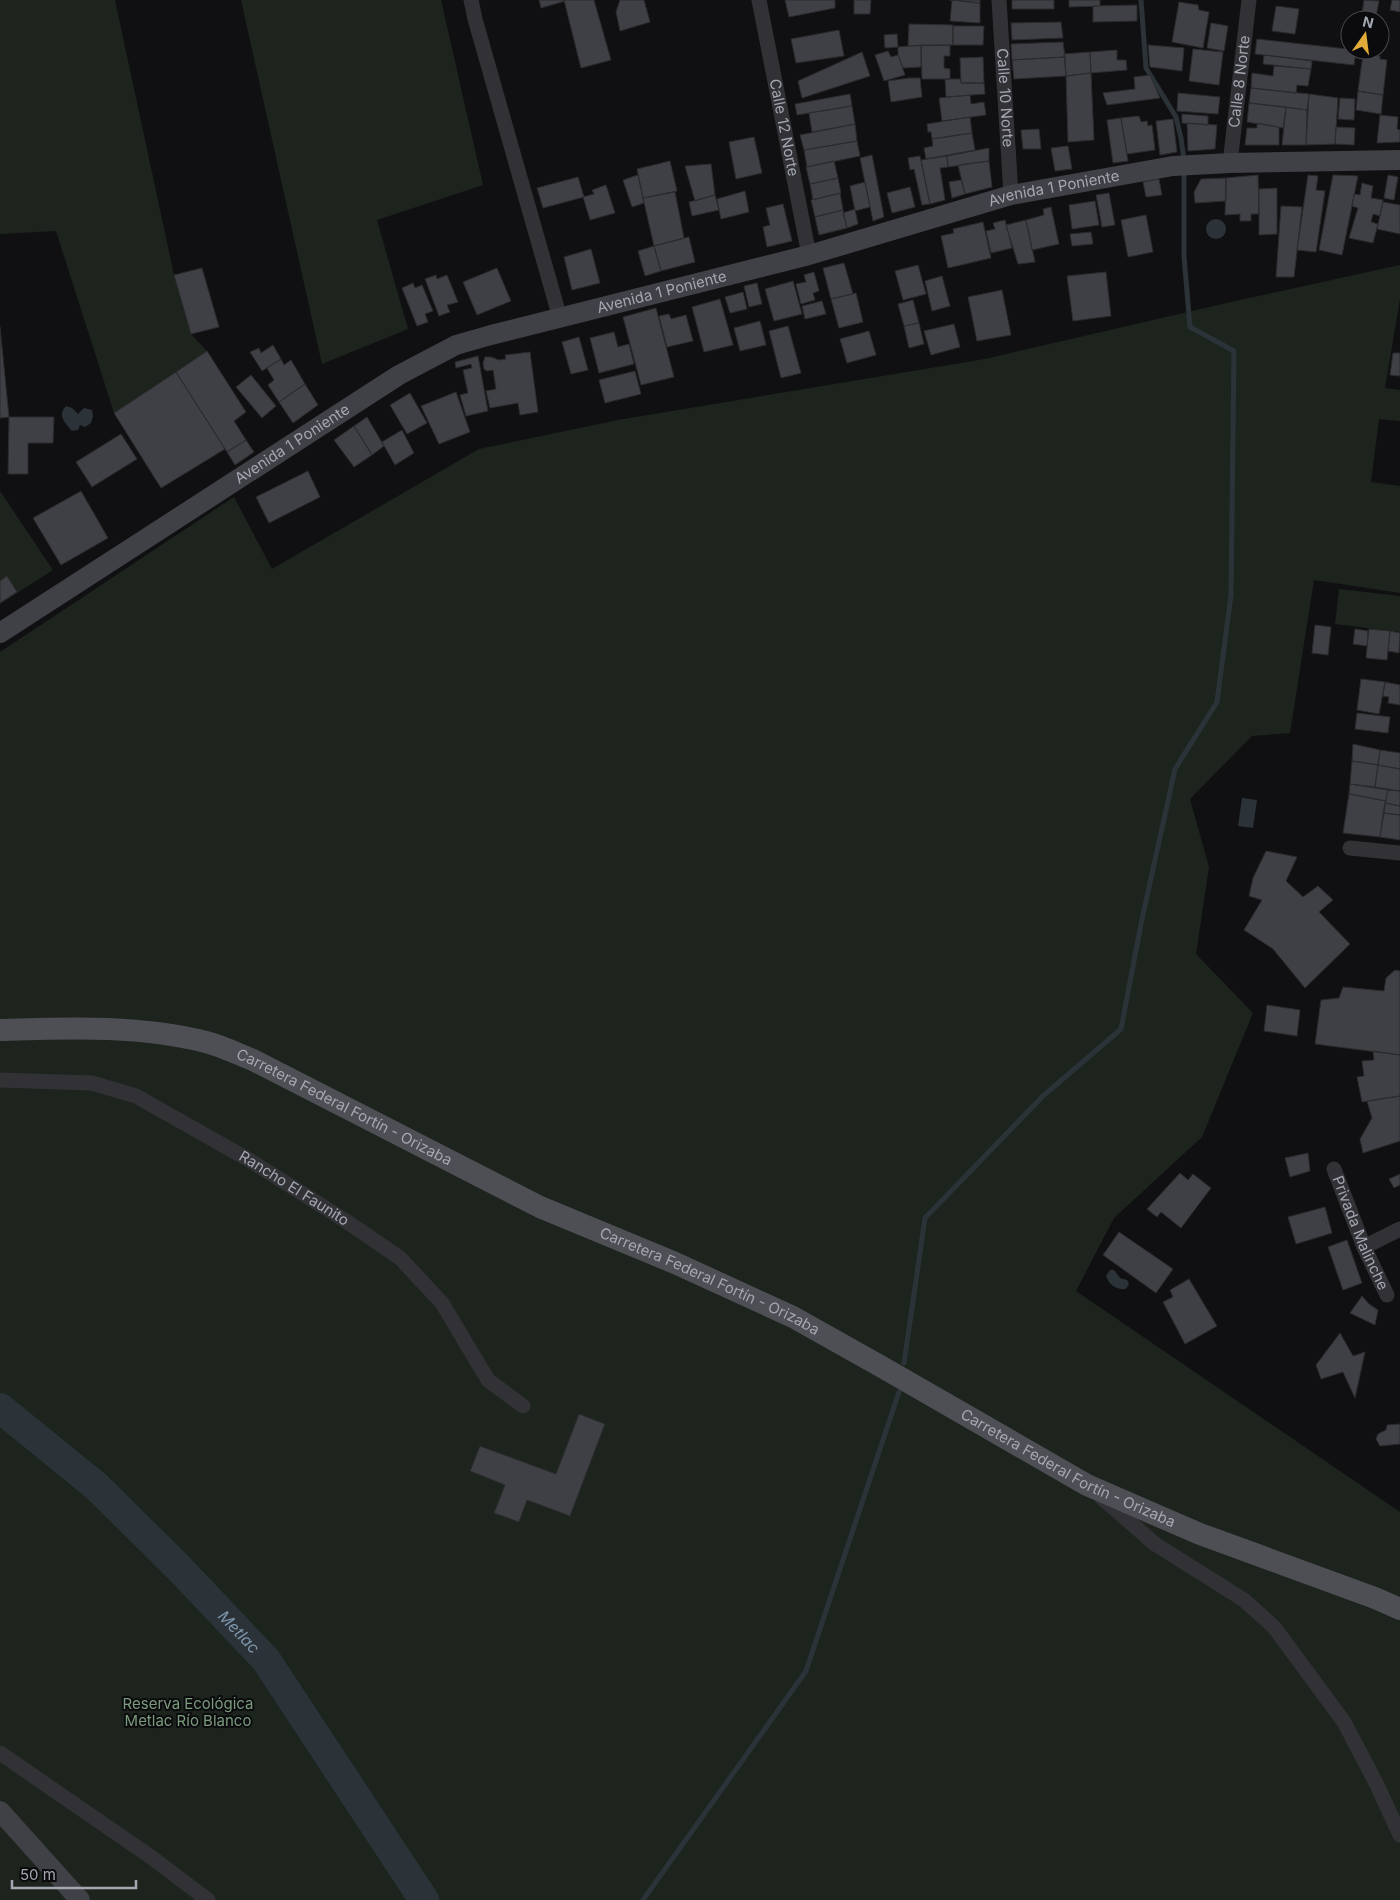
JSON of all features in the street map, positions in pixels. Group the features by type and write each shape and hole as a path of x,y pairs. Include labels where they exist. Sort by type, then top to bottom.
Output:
{"main road":[{"name":"Carretera Federal Fortín - Orizaba","path":"0,1030 105,1028 154,1032 207,1042 253,1060 540,1207 675,1263 792,1317 1087,1484 1200,1534 1375,1598 1400,1609"}],"street":[{"path":"471,0 560,318"},
{"name":"Calle 12 Norte","path":"759,0 809,255"},
{"name":"Calle 10 Norte","path":"998,0 1011,195"},
{"name":"Calle 8 Norte","path":"1230,163 1249,0"},
{"name":"Avenida 1 Poniente","path":"0,633 399,375 456,345 809,255 1011,195 1194,164 1400,160"},
{"path":"1350,848 1400,853"},
{"name":"Rancho El Faunito","path":"0,1080 92,1083 136,1096 251,1161 346,1221 400,1258 442,1303 488,1380 523,1406"},
{"name":"Privada Malinche","path":"1334,1169 1364,1247 1387,1295"},
{"path":"1364,1247 1400,1229"},
{"path":"1087,1484 1155,1544 1244,1600 1274,1627 1344,1722 1377,1785 1400,1835"},
{"path":"0,1753 151,1857 208,1900"},
{"path":"0,1811 80,1900"}],"green space":[{"path":"0,0 115,0 174,275 191,334 207,351 114,413 56,231 0,234"},
{"path":"241,0 441,0 483,185 377,220 408,329 322,364"},
{"name":"Reserva Ecológica Metlac Río Blanco","path":"1400,265 1400,299 1385,388 1400,390 1400,421 1379,419 1371,482 1400,486 1400,593 1314,580 1290,733 1252,736 1190,799 1209,867 1196,954 1253,1013 1202,1137 1114,1218 1076,1291 1400,1512 1400,1900 0,1900 0,652 234,497 272,569 479,449 618,420 985,359"},
{"path":"0,491 53,570 0,604"},
{"path":"1339,589 1400,596 1400,632 1335,624"}],"shaded area":[{"path":"1216,219 1223,222 1226,229 1223,236 1216,239 1209,236 1206,229 1209,222"},
{"path":"66,406 72,408 78,414 84,408 92,410 91,423 85,427 80,425 78,430 72,431 62,416 63,409"},
{"path":"1242,798 1257,800 1253,828 1238,826"},
{"path":"1110,1270 1114,1270 1120,1278 1127,1280 1129,1284 1126,1289 1117,1288 1109,1282 1106,1276"}],"building":[{"path":"539,0 564,0 565,1 541,8"},
{"path":"564,0 594,0 611,60 581,68"},
{"path":"620,0 644,0 650,22 620,31 616,12"},
{"path":"785,0 835,0 835,8 789,17"},
{"path":"854,0 871,0 870,14 854,14"},
{"path":"952,0 980,0 980,3"},
{"path":"952,0 980,3 980,23 950,21"},
{"path":"1012,0 1054,0 1054,9 1012,9"},
{"path":"1069,0 1100,0 1100,6 1069,7"},
{"path":"1364,0 1379,1 1377,10 1363,10"},
{"path":"1392,0 1400,0 1400,12 1390,10"},
{"path":"1179,2 1198,5 1199,10 1209,12 1203,48 1172,42"},
{"path":"1137,5 1137,21 1093,22 1093,6"},
{"path":"1276,6 1299,9 1295,34 1272,31"},
{"path":"1061,22 1063,38 1012,40 1011,23"},
{"path":"1211,23 1228,26 1224,51 1207,48"},
{"path":"909,24 953,25 953,45 908,46"},
{"path":"953,26 984,26 983,45 953,45"},
{"path":"839,30 844,56 796,63 791,39"},
{"path":"897,34 898,47 885,48 884,35"},
{"path":"1257,39 1340,48 1340,60 1355,60 1354,65 1255,54"},
{"path":"1063,42 1065,57 1012,60 1011,44"},
{"path":"921,45 950,45 950,56 944,56 944,68 950,69 950,79 922,79"},
{"path":"921,45 921,67 903,68 898,55 898,47"},
{"path":"1148,45 1184,48 1182,71 1150,67"},
{"path":"1193,49 1223,52 1219,85 1189,81"},
{"path":"1117,50 1117,60 1126,60 1127,70 1091,73 1090,52"},
{"path":"888,51 891,57 898,55 905,75 884,81 875,55"},
{"path":"862,52 870,76 802,98 798,81"},
{"path":"1090,52 1091,73 1066,76 1064,54"},
{"path":"1264,55 1312,61 1311,69 1263,64"},
{"path":"983,57 984,83 961,83 960,58"},
{"path":"1065,57 1066,76 1014,79 1012,60"},
{"path":"1362,60 1387,60 1383,95 1358,91"},
{"path":"1274,66 1311,69 1308,86 1297,85 1296,93 1251,88 1252,73 1273,76"},
{"path":"1091,73 1094,140 1068,142 1066,76"},
{"path":"1150,75 1160,98 1107,105 1103,93 1135,89 1134,77"},
{"path":"920,78 922,97 891,102 888,81"},
{"path":"945,79 960,79 961,83 984,83 985,94 946,97"},
{"path":"1251,88 1309,94 1307,110 1249,103"},
{"path":"1358,91 1383,95 1381,114 1356,110"},
{"path":"1178,93 1220,97 1218,114 1177,111"},
{"path":"850,94 852,106 797,115 795,104"},
{"path":"1309,94 1338,98 1335,144 1306,145"},
{"path":"970,95 971,104 984,102 986,115 942,121 939,98"},
{"path":"1340,98 1355,99 1354,120 1338,119"},
{"path":"1249,103 1286,107 1283,128 1247,122"},
{"path":"852,106 855,124 812,132 809,113"},
{"path":"1286,107 1307,110 1306,145 1282,145"},
{"path":"1182,114 1208,116 1208,125 1182,123"},
{"path":"1380,115 1398,117 1397,129 1400,130 1400,142 1377,143"},
{"path":"1139,116 1141,122 1147,121 1148,126 1152,125 1155,150 1127,154 1121,118"},
{"path":"970,117 972,133 932,139 931,132 928,132 927,124"},
{"path":"1121,118 1128,161 1113,163 1107,120"},
{"path":"1173,119 1177,152 1160,155 1156,121"},
{"path":"1187,123 1217,125 1215,149 1188,151"},
{"path":"1257,123 1279,127 1279,145 1245,145 1247,128 1257,128"},
{"path":"855,124 857,141 804,150 800,135"},
{"path":"1336,127 1355,128 1354,145 1335,144"},
{"path":"1039,129 1041,149 1023,149 1021,130"},
{"path":"972,133 975,150 926,159 924,148 933,146 932,139"},
{"path":"754,137 762,173 736,179 729,142"},
{"path":"857,141 860,156 807,167 804,150"},
{"path":"1068,146 1072,169 1055,171 1051,148"},
{"path":"989,148 989,161 948,167 947,156"},
{"path":"872,155 884,217 873,221 860,158"},
{"path":"920,156 930,204 922,205 914,169 910,170 908,158"},
{"path":"947,156 948,167 940,168 945,200 930,204 921,160"},
{"path":"670,161 677,191 643,198 637,169"},
{"path":"834,161 838,178 810,184 806,167"},
{"path":"989,161 992,187 965,194 958,165"},
{"path":"711,164 715,195 695,201 685,166"},
{"path":"638,175 644,203 632,207 623,180"},
{"path":"1258,175 1259,214 1251,214 1251,221 1240,221 1240,214 1225,215 1226,178"},
{"path":"1308,175 1318,176 1316,190 1325,191 1316,252 1297,250"},
{"path":"1333,175 1358,176 1342,255 1319,250"},
{"path":"1388,175 1398,177 1394,200 1384,198"},
{"path":"578,177 584,197 543,208 537,188"},
{"path":"838,178 841,193 813,200 810,184"},
{"path":"1226,178 1226,201 1195,203 1194,192 1201,179"},
{"path":"1159,179 1162,195 1146,197 1143,182"},
{"path":"961,180 965,194 952,198 949,182"},
{"path":"865,182 870,207 855,211 850,186"},
{"path":"1362,183 1373,186 1371,198 1383,200 1380,216 1373,214 1371,222 1378,224 1373,243 1349,238 1358,208 1352,206 1354,194 1360,195"},
{"path":"606,185 615,213 590,220 583,197 594,194 592,190"},
{"path":"910,187 915,207 892,213 887,193"},
{"path":"1277,188 1277,234 1259,235 1259,189"},
{"path":"745,191 749,212 721,219 717,199"},
{"path":"675,192 684,238 654,246 643,198"},
{"path":"840,193 843,210 815,217 811,200"},
{"path":"1109,193 1115,225 1102,227 1096,195"},
{"path":"715,195 719,210 692,216 689,202"},
{"path":"1095,201 1099,225 1072,229 1069,205"},
{"path":"1383,202 1400,205 1400,234 1377,229"},
{"path":"783,204 792,241 767,247 763,227 770,225 766,208"},
{"path":"1281,206 1302,207 1294,277 1276,277"},
{"path":"1051,207 1059,244 1032,250 1026,220 1044,215 1043,209"},
{"path":"855,209 858,224 847,228 843,213"},
{"path":"843,210 847,228 819,235 815,217"},
{"path":"1146,215 1153,252 1128,257 1121,220"},
{"path":"1005,220 1012,248 991,253 986,231 995,229 993,223"},
{"path":"1026,220 1035,262 1018,264 1006,225"},
{"path":"983,222 991,258 948,268 941,236 954,233 953,229"},
{"path":"1091,232 1093,244 1072,246 1070,234"},
{"path":"689,237 695,262 661,271 654,246"},
{"path":"654,246 661,271 645,276 638,251"},
{"path":"591,249 600,283 572,290 564,257"},
{"path":"844,263 853,294 831,299 823,268"},
{"path":"918,265 926,294 903,300 895,271"},
{"path":"202,268 219,327 191,334 174,275"},
{"path":"497,268 511,301 477,315 463,282"},
{"path":"814,272 819,291 813,293 815,300 801,304 796,284 806,282 804,275"},
{"path":"1106,272 1111,316 1073,321 1067,276"},
{"path":"436,275 437,279 447,275 458,302 447,305 450,312 439,316 425,279"},
{"path":"942,276 950,306 932,311 925,281"},
{"path":"793,281 802,314 774,321 765,289"},
{"path":"413,283 415,288 422,285 433,311 425,314 428,322 417,326 402,288"},
{"path":"757,283 762,304 749,307 744,286"},
{"path":"1002,290 1011,335 977,341 968,297"},
{"path":"743,292 747,309 730,313 725,297"},
{"path":"856,293 863,322 839,328 831,299"},
{"path":"720,299 733,345 704,352 692,307"},
{"path":"913,300 919,323 904,326 898,304"},
{"path":"822,301 826,314 805,319 802,306"},
{"path":"656,308 674,377 641,385 623,317"},
{"path":"669,314 671,319 686,315 693,341 667,347 659,316"},
{"path":"760,321 766,345 740,351 734,328"},
{"path":"919,323 924,344 909,348 904,326"},
{"path":"954,324 960,347 931,355 924,331"},
{"path":"788,326 801,373 781,378 769,331"},
{"path":"0,327 9,417 0,418"},
{"path":"869,331 876,355 847,363 840,339"},
{"path":"614,332 618,347 629,344 634,364 599,373 590,338"},
{"path":"579,337 588,370 571,374 562,342"},
{"path":"273,345 281,359 262,371 250,352 259,348 261,353"},
{"path":"207,351 246,412 234,421 246,440 227,452 176,372"},
{"path":"530,352 538,412 520,415 518,403 490,408 486,391 496,389 493,370 487,371 484,369 485,357 499,360 506,359 505,355"},
{"path":"1393,353 1400,353 1400,376 1390,375"},
{"path":"478,356 488,411 466,416 460,395 468,393 463,370 472,368 471,364 456,368 455,362"},
{"path":"281,359 284,365 291,360 305,384 279,402 268,385 274,380 267,368"},
{"path":"635,371 641,394 605,403 599,380"},
{"path":"176,372 225,449 161,488 114,413"},
{"path":"251,375 276,406 262,418 236,387"},
{"path":"305,384 318,405 293,423 279,402"},
{"path":"456,392 470,432 439,444 421,406"},
{"path":"410,393 427,423 407,434 390,405"},
{"path":"9,417 54,417 53,443 28,443 28,474 8,474"},
{"path":"367,417 384,446 372,455 354,426"},
{"path":"354,426 372,455 354,467 334,440"},
{"path":"402,430 414,453 395,465 382,442"},
{"path":"121,434 137,459 92,487 76,462"},
{"path":"246,440 254,452 235,465 227,452"},
{"path":"308,471 320,497 269,523 256,497"},
{"path":"81,491 108,538 61,565 33,518"},
{"path":"7,576 17,592 0,603 0,581"},
{"path":"1315,625 1331,627 1328,655 1312,653"},
{"path":"1355,629 1368,631 1367,646 1353,644"},
{"path":"1369,629 1390,631 1387,660 1366,658"},
{"path":"1390,631 1400,633 1399,653 1388,651"},
{"path":"1361,679 1385,682 1379,714 1357,710"},
{"path":"1385,682 1400,685 1400,705 1388,703 1389,697 1383,696"},
{"path":"1357,713 1390,717 1388,733 1355,729"},
{"path":"1353,744 1380,750 1378,765 1352,761"},
{"path":"1380,750 1400,753 1400,769 1378,765"},
{"path":"1352,761 1378,765 1375,787 1350,784"},
{"path":"1378,765 1400,769 1400,791 1375,787"},
{"path":"1350,784 1388,790 1386,801 1349,794"},
{"path":"1388,790 1400,791 1400,806 1385,803"},
{"path":"1349,794 1386,801 1380,837 1343,833"},
{"path":"1385,803 1400,806 1400,815 1383,813"},
{"path":"1383,813 1400,815 1400,840 1380,837"},
{"path":"1266,851 1297,857 1286,881 1303,897 1318,886 1333,900 1319,912 1350,944 1305,988 1273,949 1244,930 1262,900 1249,896 1253,878"},
{"path":"1395,970 1400,971 1400,1055 1315,1044 1321,1000 1339,998 1343,987 1384,991 1386,978"},
{"path":"1267,1005 1300,1010 1297,1036 1264,1031"},
{"path":"1373,1051 1400,1055 1400,1096 1362,1102 1357,1077 1364,1076 1362,1061 1374,1060"},
{"path":"1400,1096 1400,1141 1363,1153 1360,1139 1372,1118 1367,1101"},
{"path":"1308,1153 1310,1171 1290,1177 1285,1158"},
{"path":"1180,1173 1188,1180 1193,1174 1211,1188 1181,1228 1161,1212 1157,1217 1147,1209"},
{"path":"1400,1174 1400,1185 1394,1188 1389,1179"},
{"path":"1325,1207 1332,1233 1296,1244 1288,1217"},
{"path":"1119,1232 1173,1269 1156,1293 1103,1255"},
{"path":"1347,1240 1362,1283 1343,1290 1328,1247"},
{"path":"1189,1279 1217,1326 1185,1344 1163,1302 1173,1297 1170,1290"},
{"path":"1362,1296 1378,1310 1375,1325 1350,1313"},
{"path":"1340,1333 1353,1356 1365,1352 1355,1398 1343,1372 1321,1379 1316,1365"},
{"path":"579,1414 605,1424 570,1516 527,1500 519,1522 494,1513 505,1485 470,1471 480,1446 556,1474"},
{"path":"1400,1424 1400,1444 1380,1446 1376,1439 1378,1434 1386,1430 1387,1425"}],"waterway":[{"path":"1141,0 1146,68 1176,117 1184,160"},
{"path":"904,1363 925,1218 1043,1096 1121,1029 1142,919 1175,769 1217,702 1231,595 1234,351 1190,327 1184,256 1184,169"},
{"path":"643,1900 806,1671 899,1392"},
{"name":"Metlac","path":"0,1408 96,1486 178,1567 266,1660 424,1900"}]}
